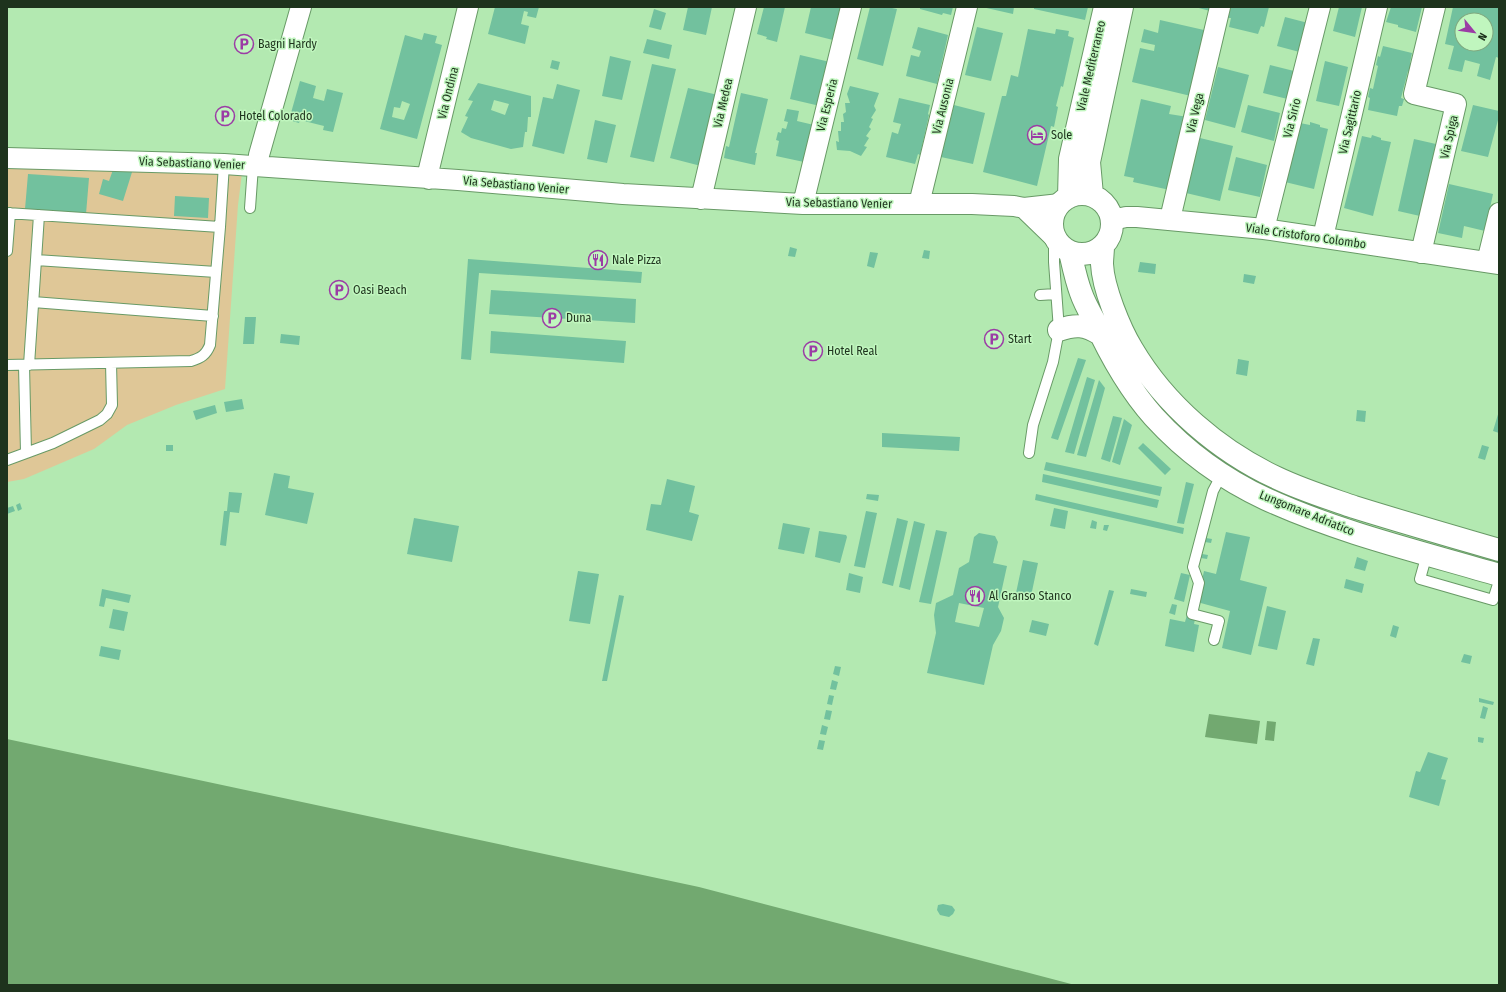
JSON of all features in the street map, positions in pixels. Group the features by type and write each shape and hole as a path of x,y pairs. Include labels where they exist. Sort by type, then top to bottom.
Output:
{"street":[{"path":"255,166 301,7"},
{"name":"Via Ondina","path":"429,179 430,168 468,7"},
{"name":"Via Medea","path":"701,199 746,7"},
{"name":"Via Esperia","path":"803,204 851,7"},
{"name":"Via Ausonia","path":"919,204 967,7"},
{"name":"Viale Mediterraneo","path":"1064,200 1070,159 1105,7"},
{"name":"Viale Mediterraneo","path":"1092,195 1089,162 1122,7"},
{"name":"Via Vega","path":"1170,219 1220,7"},
{"name":"Via Sirio","path":"1264,229 1320,7"},
{"name":"Via Sagittario","path":"1323,237 1377,7"},
{"name":"Via Spiga","path":"1422,253 1456,104 1414,94 1435,7"},
{"name":"Via Sebastiano Venier","path":"7,158 224,164 623,194 803,204 993,205 1024,208 1064,200"},
{"path":"1024,208 1064,248 1070,252 1079,254 1088,254 1096,251 1103,246 1109,238 1112,229 1110,211 1105,204 1092,195 1084,194 1064,200 1054,211 1052,228 1054,237"},
{"path":"1493,263 1499,213"},
{"name":"Viale Cristoforo Colombo","path":"1112,220 1126,217 1170,219 1264,229 1493,263"},
{"name":"Lungomare Adriatico","path":"1103,246 1102,265 1106,286 1122,333 1143,368 1171,402 1200,428 1228,450 1251,465 1307,491 1376,514 1499,550"},
{"name":"Lungomare Adriatico","path":"1070,252 1080,292 1100,334 1126,381 1154,417 1184,446 1222,474 1265,499 1369,538 1499,575"},
{"path":"1059,330 1070,326 1077,326 1090,328 1100,334"}],"lane":[{"path":"7,365 191,361 200,359 207,352 210,345 224,164"},
{"path":"250,208 255,166"},
{"path":"7,252 8,213 220,227"},
{"path":"26,453 27,365 39,215"},
{"path":"1029,453 1033,425 1053,362 1059,330 1054,262 1054,237"},
{"path":"36,260 216,272"},
{"path":"1040,295 1056,294"},
{"path":"33,302 212,316"},
{"path":"7,460 53,443 100,420 107,414 112,405 111,363"},
{"path":"1214,640 1219,621 1192,614 1198,583 1193,567 1213,491 1222,474"},
{"path":"1427,554 1420,579 1494,600 1499,581"}],"shaded area":[{"path":"7,163 242,173 238,205 225,389 176,405 127,425 94,449 24,479 7,482"},
{"path":"1209,714 1260,721 1257,744 1205,737"},
{"path":"1267,721 1276,722 1274,741 1265,740"},
{"path":"7,739 699,887 1075,985 7,985"}],"building":[{"path":"495,7 539,7 536,18 527,16 528,12 524,11 521,24 529,26 525,44 488,34"},
{"path":"688,7 712,7 706,35 683,30"},
{"path":"764,7 785,7 777,42 766,39 767,37 757,34"},
{"path":"811,7 841,7 833,40 805,33"},
{"path":"870,7 887,7 897,9 883,66 857,59"},
{"path":"920,7 953,7 951,15 943,13 942,15 920,9"},
{"path":"982,7 1014,7 1013,14"},
{"path":"1034,7 1088,7 1085,20 1034,9"},
{"path":"1195,7 1211,7 1210,11"},
{"path":"1231,7 1269,7 1264,27 1261,26 1258,34 1229,27 1231,18 1228,18"},
{"path":"1339,7 1362,7 1355,37 1333,31"},
{"path":"1391,7 1422,7 1416,32 1386,22"},
{"path":"1453,7 1499,7 1499,58 1496,57 1490,80 1477,76 1480,64 1465,60 1462,72 1448,69 1454,46 1445,44"},
{"path":"654,9 666,13 661,30 649,27"},
{"path":"1285,17 1312,24 1307,54 1277,46"},
{"path":"1160,20 1204,30 1206,33 1191,96 1132,82 1140,48 1154,51 1155,45 1141,42 1144,29 1158,33"},
{"path":"918,27 948,35 937,84 906,76 911,55 919,57 921,51 912,48"},
{"path":"977,27 1003,33 991,81 965,75"},
{"path":"1028,29 1055,34 1056,29 1069,31 1068,36 1074,38 1063,87 1061,86 1056,106 1058,107 1054,127 1051,126 1037,186 983,172 1002,96 1006,96 1011,75 1018,77"},
{"path":"424,33 437,36 435,43 442,45 417,139 380,129 405,35 422,40","holes":["402,101 410,104 404,120 392,117 394,107 400,108"]},
{"path":"647,39 672,45 669,59 643,53"},
{"path":"1383,46 1412,53 1410,72 1408,71 1401,98 1404,99 1402,106 1399,106 1397,116 1368,110 1370,88 1373,89 1378,66 1376,65 1378,56 1380,57"},
{"path":"800,55 830,62 820,106 790,99"},
{"path":"610,56 631,61 622,100 602,96"},
{"path":"552,60 560,62 558,70 550,68"},
{"path":"1325,61 1348,67 1339,106 1316,101"},
{"path":"652,64 676,69 654,162 630,157"},
{"path":"1270,65 1302,73 1296,101 1263,93"},
{"path":"1218,67 1249,75 1235,128 1205,120"},
{"path":"300,81 316,86 313,98 324,101 327,89 343,93 333,132 323,130 324,126 300,120 299,123 289,120"},
{"path":"478,83 531,96 531,117 528,117 527,132 525,132 523,147 511,149 471,138 461,132 468,117 465,116 473,101 468,100","holes":["494,100 509,104 505,115 491,110"]},
{"path":"557,84 580,90 564,154 532,146 543,97 553,99"},
{"path":"850,86 879,93 874,106 876,110 871,118 873,119 869,127 871,129 866,136 869,138 864,146 867,147 861,156 850,151 837,150 836,141 839,142 838,131 841,131 841,122 844,122 843,114 846,112 845,103 850,103 847,94"},
{"path":"688,88 718,95 701,166 670,158"},
{"path":"741,93 768,99 755,153 757,153 755,165 724,158 726,146 729,147"},
{"path":"899,98 930,105 920,155 918,154 915,164 886,157 892,132 898,134 901,124 893,122"},
{"path":"1141,99 1171,106 1169,114 1188,117 1170,190 1133,182 1134,178 1124,176"},
{"path":"954,105 985,113 973,164 941,157"},
{"path":"1248,105 1280,113 1274,141 1241,132"},
{"path":"1473,105 1499,111 1499,118 1488,157 1461,151"},
{"path":"787,109 799,111 797,121 814,125 804,162 776,156 779,141 776,140 778,132 781,133 782,128 786,129 788,122 784,121"},
{"path":"595,120 616,125 607,163 587,159"},
{"path":"1310,122 1328,129 1314,189 1285,182 1300,123 1310,125"},
{"path":"1372,135 1381,138 1381,140 1391,142 1373,216 1344,208 1362,136 1371,138"},
{"path":"1200,138 1233,146 1220,201 1186,193"},
{"path":"1414,139 1436,144 1420,216 1398,211"},
{"path":"1236,157 1267,165 1260,197 1228,190"},
{"path":"115,164 133,169 123,201 99,194 103,179 109,181"},
{"path":"28,174 89,178 86,214 25,209"},
{"path":"1449,184 1493,194 1485,231 1464,226 1462,238 1438,233"},
{"path":"175,196 209,198 208,218 174,216"},
{"path":"790,247 797,249 795,257 788,256"},
{"path":"924,250 930,251 929,259 922,258"},
{"path":"870,252 878,253 874,268 867,266"},
{"path":"591,253 605,254 604,267 591,266"},
{"path":"468,259 642,272 641,283 479,273 471,360 461,359"},
{"path":"1140,262 1156,264 1155,274 1138,272"},
{"path":"1244,274 1256,276 1254,284 1243,282"},
{"path":"491,290 636,299 635,323 489,314"},
{"path":"245,317 256,317 254,344 243,344"},
{"path":"491,331 626,341 624,363 490,353"},
{"path":"281,334 300,336 299,345 280,343"},
{"path":"1078,358 1086,360 1058,440 1051,438"},
{"path":"1238,359 1249,361 1247,376 1236,374"},
{"path":"1087,377 1095,380 1074,454 1065,452"},
{"path":"1099,380 1105,388 1086,457 1077,455"},
{"path":"242,399 244,409 226,412 224,402"},
{"path":"215,405 217,413 196,420 193,411"},
{"path":"1357,410 1366,411 1365,422 1356,421"},
{"path":"1499,411 1499,433 1493,431"},
{"path":"1113,416 1122,418 1110,462 1101,459"},
{"path":"1124,419 1132,425 1120,465 1112,462"},
{"path":"882,433 960,437 959,451 882,447"},
{"path":"1143,443 1171,469 1165,475 1138,448"},
{"path":"166,445 173,445 173,451 166,451"},
{"path":"1482,445 1489,447 1485,460 1478,458"},
{"path":"1046,462 1162,487 1160,496 1044,470"},
{"path":"274,473 290,476 288,488 314,493 307,524 265,515"},
{"path":"1043,474 1159,500 1157,508 1042,482"},
{"path":"667,479 695,486 689,512 699,515 692,541 646,530 651,504 661,505"},
{"path":"1186,482 1194,484 1184,524 1177,523"},
{"path":"229,492 242,493 239,513 230,512 226,546 220,545 224,511 227,511"},
{"path":"867,494 879,495 878,501 866,499"},
{"path":"1036,494 1184,528 1183,534 1035,500"},
{"path":"20,503 22,509 18,511 16,505"},
{"path":"13,506 15,511 7,514 7,508"},
{"path":"1054,508 1068,511 1065,529 1050,526"},
{"path":"866,511 877,513 865,568 854,566"},
{"path":"414,518 459,526 452,562 407,554"},
{"path":"897,518 908,521 893,586 882,583"},
{"path":"1092,520 1097,522 1096,529 1090,528"},
{"path":"914,521 925,524 910,590 899,587"},
{"path":"783,523 810,528 804,554 778,549"},
{"path":"1104,525 1109,525 1107,531 1103,530"},
{"path":"936,530 947,532 931,604 919,602"},
{"path":"819,531 846,535 847,537 840,563 815,557"},
{"path":"1226,532 1250,537 1240,580 1267,587 1251,655 1222,648 1230,611 1197,602 1204,571 1216,574"},
{"path":"979,533 995,536 998,542 993,563 1007,566 998,607 1004,618 1001,631 993,645 984,685 927,673 936,633 934,615 936,603 953,595 959,568 969,562 974,537","holes":["959,603 984,608 979,627 955,622"]},
{"path":"1206,538 1212,539 1211,543 1205,542"},
{"path":"1202,554 1208,555 1207,559 1201,558"},
{"path":"1357,557 1368,561 1365,571 1354,568"},
{"path":"1023,560 1038,563 1031,596 1016,593"},
{"path":"578,571 599,574 590,624 569,621"},
{"path":"849,573 863,577 860,593 846,590"},
{"path":"1181,573 1190,575 1184,602 1174,599"},
{"path":"1346,579 1364,584 1362,593 1344,588"},
{"path":"102,589 131,595 129,603 106,598 104,607 99,606"},
{"path":"1131,589 1147,592 1146,597 1130,594"},
{"path":"1109,590 1114,591 1098,646 1094,644"},
{"path":"619,595 624,596 607,681 602,681"},
{"path":"1172,604 1177,605 1175,615 1169,613"},
{"path":"1267,606 1286,611 1277,650 1258,646"},
{"path":"113,609 128,612 124,631 109,628"},
{"path":"1188,611 1196,614 1194,624 1199,625 1194,652 1165,646 1170,619 1185,622"},
{"path":"1032,620 1049,624 1046,636 1029,632"},
{"path":"1393,625 1399,627 1396,638 1390,636"},
{"path":"1313,638 1320,639 1314,666 1306,664"},
{"path":"101,646 121,650 119,660 99,656"},
{"path":"1464,654 1472,656 1470,664 1461,662"},
{"path":"835,666 841,667 839,676 833,674"},
{"path":"832,680 838,682 836,690 830,689"},
{"path":"829,695 834,696 832,705 827,704"},
{"path":"1479,698 1494,702 1493,705 1479,702"},
{"path":"1483,706 1488,708 1485,719 1480,718"},
{"path":"826,710 832,711 830,720 824,719"},
{"path":"822,725 828,727 826,735 820,734"},
{"path":"1478,737 1484,738 1483,743 1478,742"},
{"path":"819,740 825,741 823,750 817,749"},
{"path":"1428,752 1448,758 1441,779 1446,780 1439,806 1409,797 1416,771 1420,772"},
{"path":"943,904 952,906 955,910 949,917 940,915 937,910 938,905"}],"place":[{"name":"Bagni Hardy","path":"244,44"},
{"name":"Hotel Colorado","path":"225,116"},
{"name":"Sole","path":"1037,135"},
{"name":"Nale Pizza","path":"598,260"},
{"name":"Oasi Beach","path":"339,290"},
{"name":"Duna","path":"552,318"},
{"name":"Start","path":"994,339"},
{"name":"Hotel Real","path":"813,351"},
{"name":"Al Granso Stanco","path":"975,596"}]}
